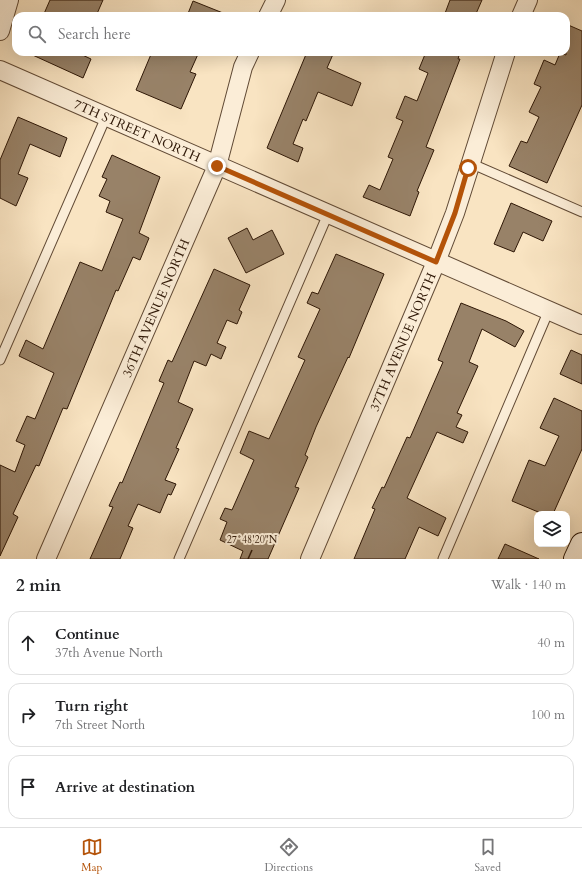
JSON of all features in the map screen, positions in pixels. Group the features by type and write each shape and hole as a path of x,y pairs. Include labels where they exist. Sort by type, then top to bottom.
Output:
{"main road":[{"path":"576,559 582,544"}],"street":[{"path":"0,31 9,0"},
{"path":"270,12 276,0"},
{"path":"523,12 528,0"},
{"name":"36TH AVENUE NORTH","path":"46,559 217,166 243,67 248,56"},
{"name":"37TH AVENUE NORTH","path":"310,559 436,262 455,213 505,56"},
{"name":"7TH STREET NORTH","path":"0,70 436,262 582,324"}],"lane":[{"path":"0,360 106,117"},
{"path":"470,164 582,212"},
{"path":"179,559 328,214"},
{"path":"443,559 549,310"}],"building":[{"path":"50,0 103,0 98,12 45,12"},
{"path":"450,0 482,0 477,12 446,12"},
{"path":"193,1 220,12 189,12"},
{"path":"570,26 582,31 582,105 547,183 509,166 521,141 527,143 539,117 529,112 541,87 534,84 544,60 555,65 559,56 570,56"},
{"path":"35,56 85,56 91,59 83,78"},
{"path":"150,56 197,56 190,72 196,74 181,109 136,90"},
{"path":"305,56 332,56 327,68 361,83 352,106 318,92 306,121 303,119 293,144 303,148 298,162 267,148"},
{"path":"424,56 459,56 458,59 460,59 426,147 434,150 417,191 419,192 410,216 363,197 369,185 380,190 393,159 388,157 403,121 396,118 405,96 417,101 428,73 419,69"},
{"path":"18,117 67,138 60,157 30,144 18,174 28,178 16,206 0,198 0,160"},
{"path":"112,155 160,177 139,233 149,238 140,260 133,257 118,291 116,290 67,409 63,408 39,466 36,465 13,514 18,517 0,556 0,465 15,472 25,445 16,441 27,416 35,419 54,373 19,356 26,340 43,349 80,262 102,271 123,219 106,212 110,201 99,196 107,179 102,177"},
{"path":"511,203 552,221 543,241 523,232 514,252 494,244"},
{"path":"247,228 253,240 272,230 284,254 246,273 228,238"},
{"path":"336,254 384,274 349,358 348,357 316,427 305,455 308,457 295,487 299,488 268,559 240,559 243,551 220,540 227,522 220,519 225,508 232,510 254,460 240,453 249,431 269,439 305,360 298,357 320,309 307,303 312,292 318,294"},
{"path":"214,269 250,285 239,310 242,312 237,324 227,320 217,343 226,347 221,359 211,354 206,366 194,361 178,402 193,409 176,448 179,449 165,480 176,484 171,495 168,494 160,513 138,504 128,526 133,528 120,559 90,559 113,507 109,506 120,482 122,483 164,383 159,381 168,360 172,362"},
{"path":"461,303 506,321 524,331 515,347 482,329 469,362 478,366 457,413 462,415 456,427 468,432 463,443 437,432 407,498 446,518 438,536 419,527 405,559 354,559 375,509 372,508 382,487 384,488 407,437 410,438 443,362 438,360"},
{"path":"571,350 582,355 582,384 560,374"},
{"path":"554,398 582,411 582,449 554,511 536,511 512,501 529,460 545,466 559,436 540,428"},
{"path":"505,544 539,559 498,559"}],"route":[{"path":"217,166 436,262 455,213 468,168"}]}
